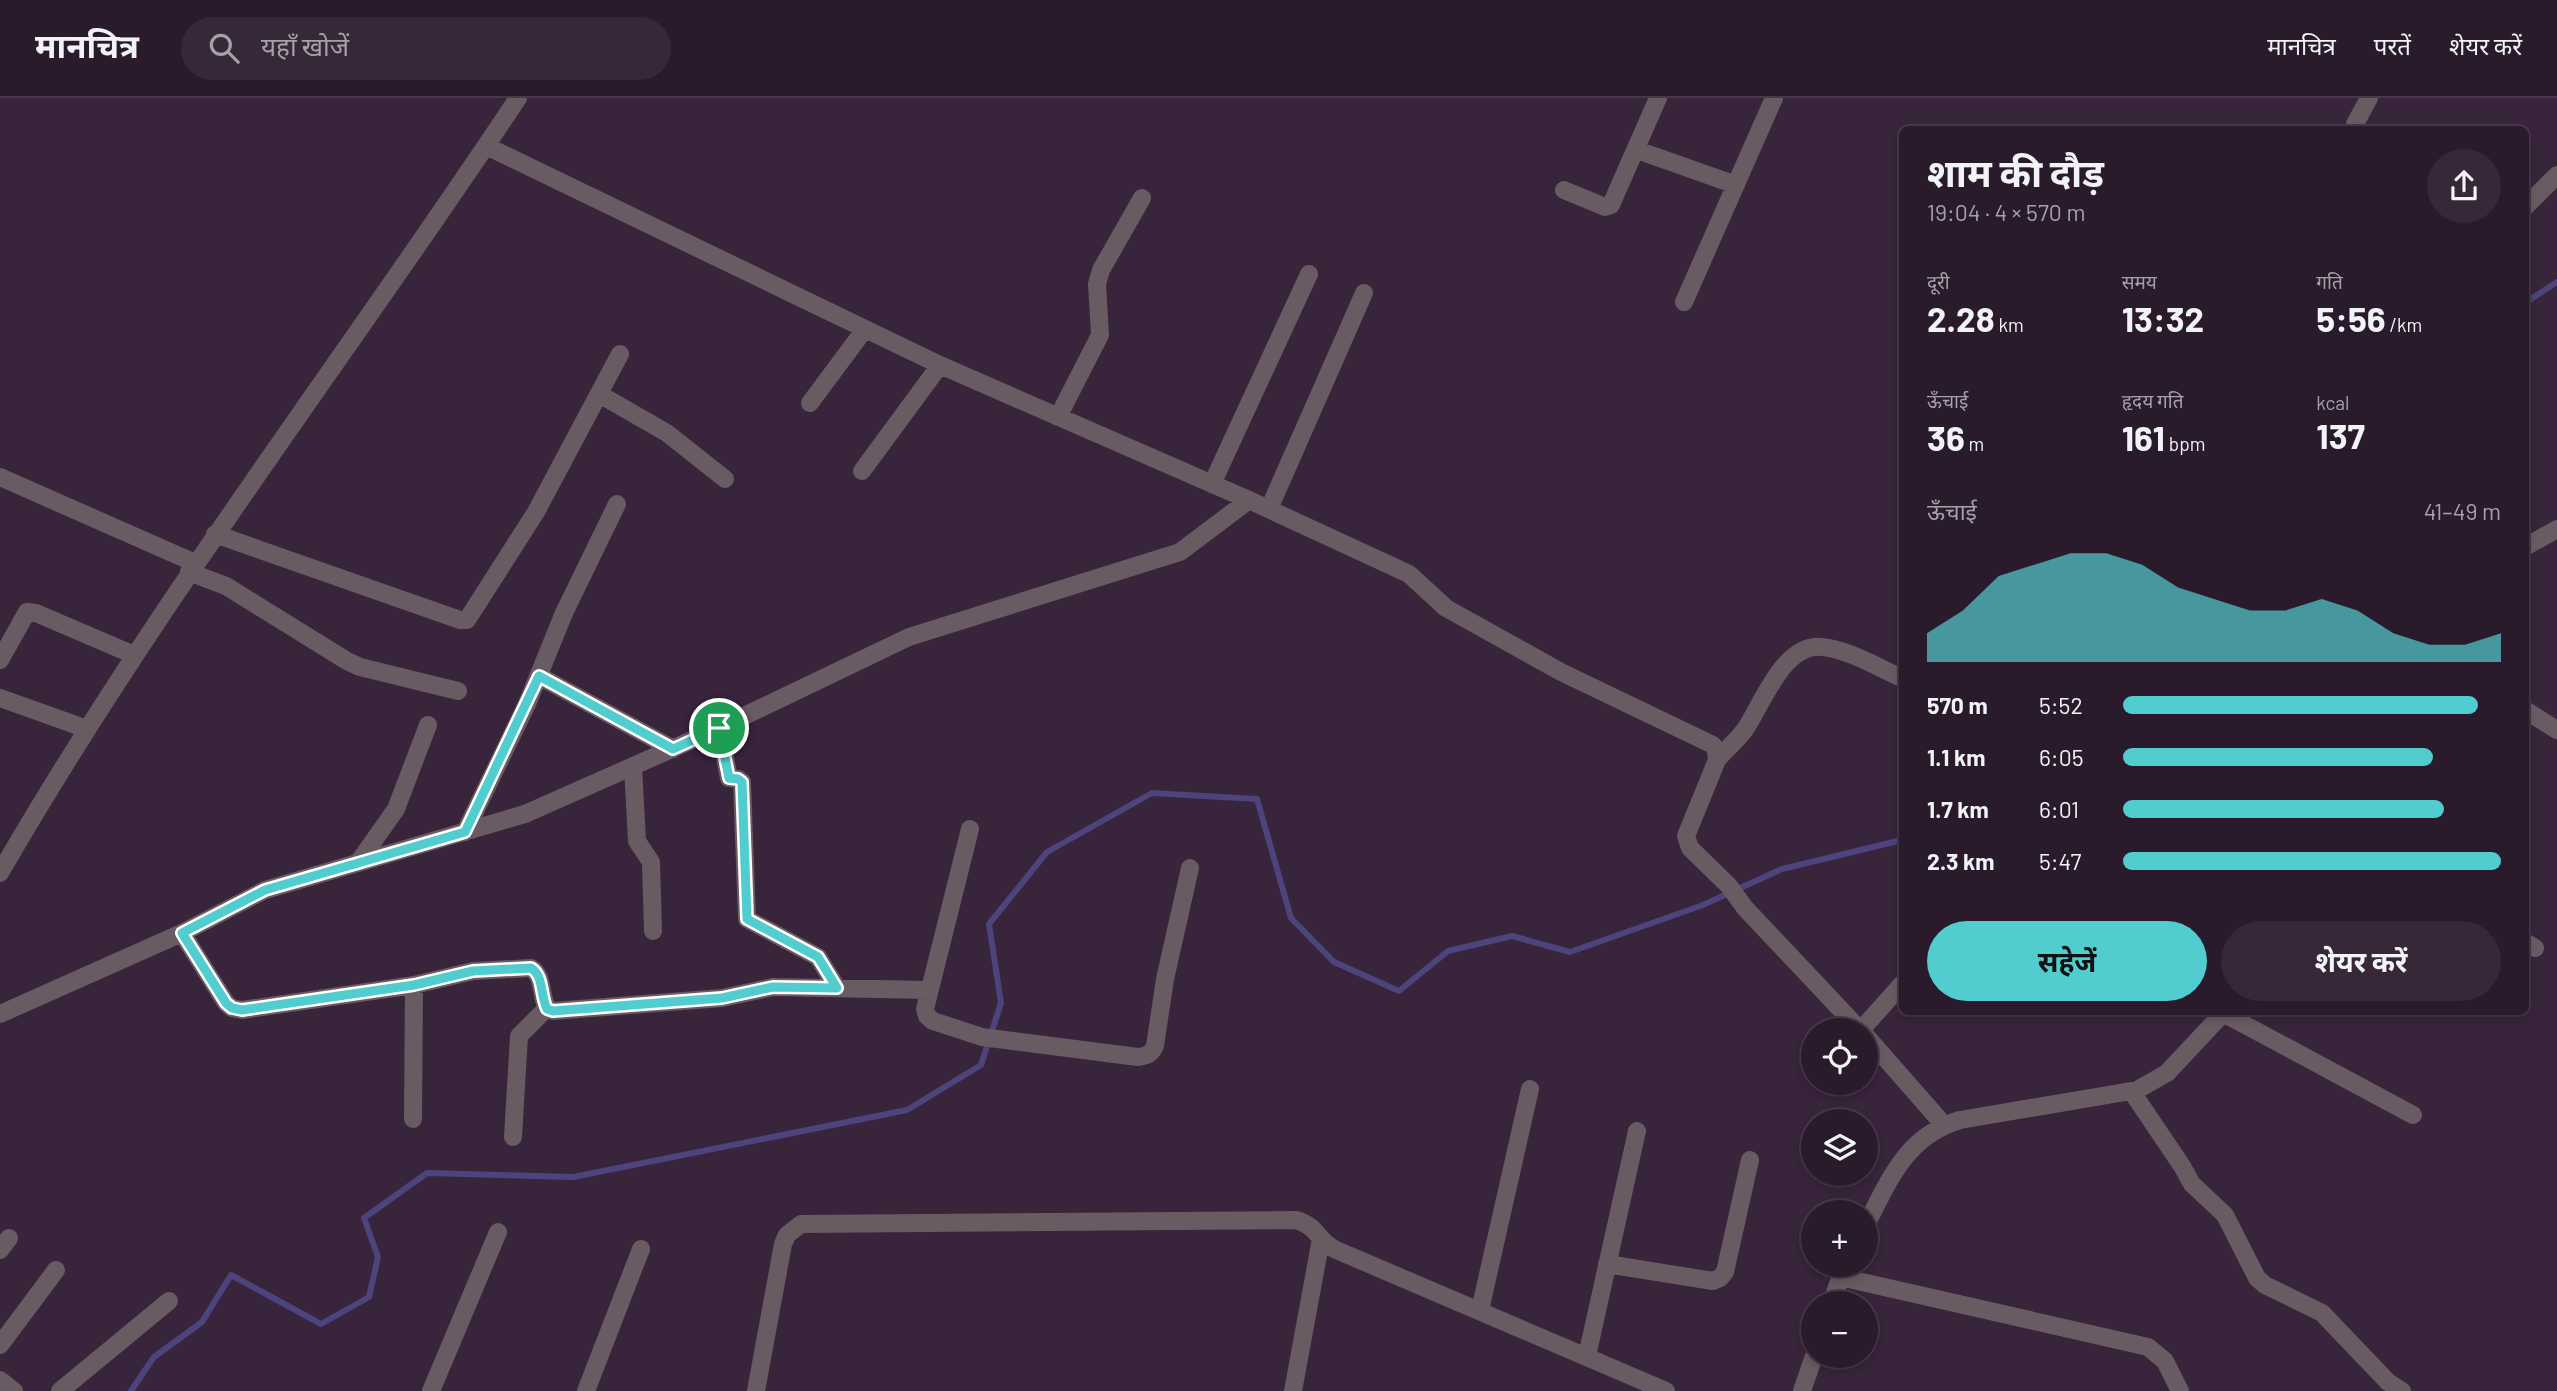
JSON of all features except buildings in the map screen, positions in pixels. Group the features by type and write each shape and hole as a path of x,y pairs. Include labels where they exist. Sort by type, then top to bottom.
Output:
{"street":[{"path":"0,873 134,655 192,567 518,98"},
{"path":"1564,190 1605,207 1611,205 1658,98"},
{"path":"1684,302 1774,98"},
{"path":"2355,124 2369,98"},
{"path":"486,146 940,365 1249,500 1409,574 1446,608 1561,672 1713,745 1717,760"},
{"path":"1637,150 1736,186"},
{"path":"2529,203 2557,175"},
{"path":"1058,417 1100,335 1097,284 1101,270 1142,198"},
{"path":"1212,484 1309,274"},
{"path":"1269,509 1364,293"},
{"path":"810,403 865,329"},
{"path":"215,534 460,620 467,620 536,512 620,354"},
{"path":"862,471 940,365"},
{"path":"598,394 667,433 725,479"},
{"path":"0,477 192,567 347,661 360,667 458,691"},
{"path":"0,1014 182,933 265,890 525,814 719,728 909,637 1180,552 1249,500"},
{"path":"465,832 539,676 564,613 617,504"},
{"path":"2529,545 2557,529"},
{"path":"0,660 27,612 36,613 134,655"},
{"path":"1849,1018 1745,908 1729,886 1690,848 1686,836 1717,760 1744,731 1785,663 1795,654 1806,648 1821,646 1899,677"},
{"path":"539,676 673,749"},
{"path":"0,698 88,729"},
{"path":"2529,712 2557,730"},
{"path":"358,863 396,809 428,725"},
{"path":"719,728 729,778 742,782 747,919 818,957 837,988"},
{"path":"632,766 637,841 651,862 653,931"},
{"path":"970,829 926,1009 927,1016 933,1021 982,1037 1138,1057 1151,1052 1189,868"},
{"path":"182,933 226,1003 232,1008 242,1010 414,985 473,971 531,968 539,976 547,1009"},
{"path":"413,1119 414,985"},
{"path":"547,1009 553,1011 722,998 773,987 929,990"},
{"path":"1872,1018 1899,987"},
{"path":"513,1137 520,1036 547,1009"},
{"path":"1878,1203 1901,1161 1923,1137 1944,1125 1960,1120 2132,1092 2167,1073 2220,1015"},
{"path":"2229,1015 2413,1115"},
{"path":"1878,1050 1944,1125"},
{"path":"1479,1310 1530,1089"},
{"path":"2132,1092 2192,1184 2225,1215 2257,1278 2322,1313 2388,1382 2402,1391"},
{"path":"1587,1356 1637,1131"},
{"path":"1607,1264 1713,1281 1720,1278 1725,1272 1750,1160"},
{"path":"756,1391 783,1244 787,1235 801,1224 1296,1220 1314,1228 1334,1249 1666,1391"},
{"path":"431,1391 498,1232"},
{"path":"1293,1391 1321,1238"},
{"path":"586,1391 641,1250"},
{"path":"0,1345 56,1270"},
{"path":"1867,1277 2148,1347 2165,1361 2180,1391"},
{"path":"60,1391 169,1301"},
{"path":"1802,1391 1810,1368"},
{"path":"0,1380 14,1391"}],"waterway":[{"path":"2529,300 2557,282"},
{"path":"131,1391 154,1357 202,1322 231,1275 321,1324 369,1297 378,1257 364,1218 427,1173 573,1177 907,1110 981,1065 1001,1003 989,924 1047,852 1152,793 1257,799 1291,918 1334,962 1399,991 1448,951 1512,936 1570,952 1703,905 1782,869 1899,841"}],"route":[{"path":"539,676 673,749 719,728 729,778 742,782 747,919 750,923 818,957 837,988 773,987 722,998 553,1011 547,1009 539,976 536,970 531,968 473,971 414,985 242,1010 232,1008 226,1003 182,933 265,890 465,832 539,676"}]}
